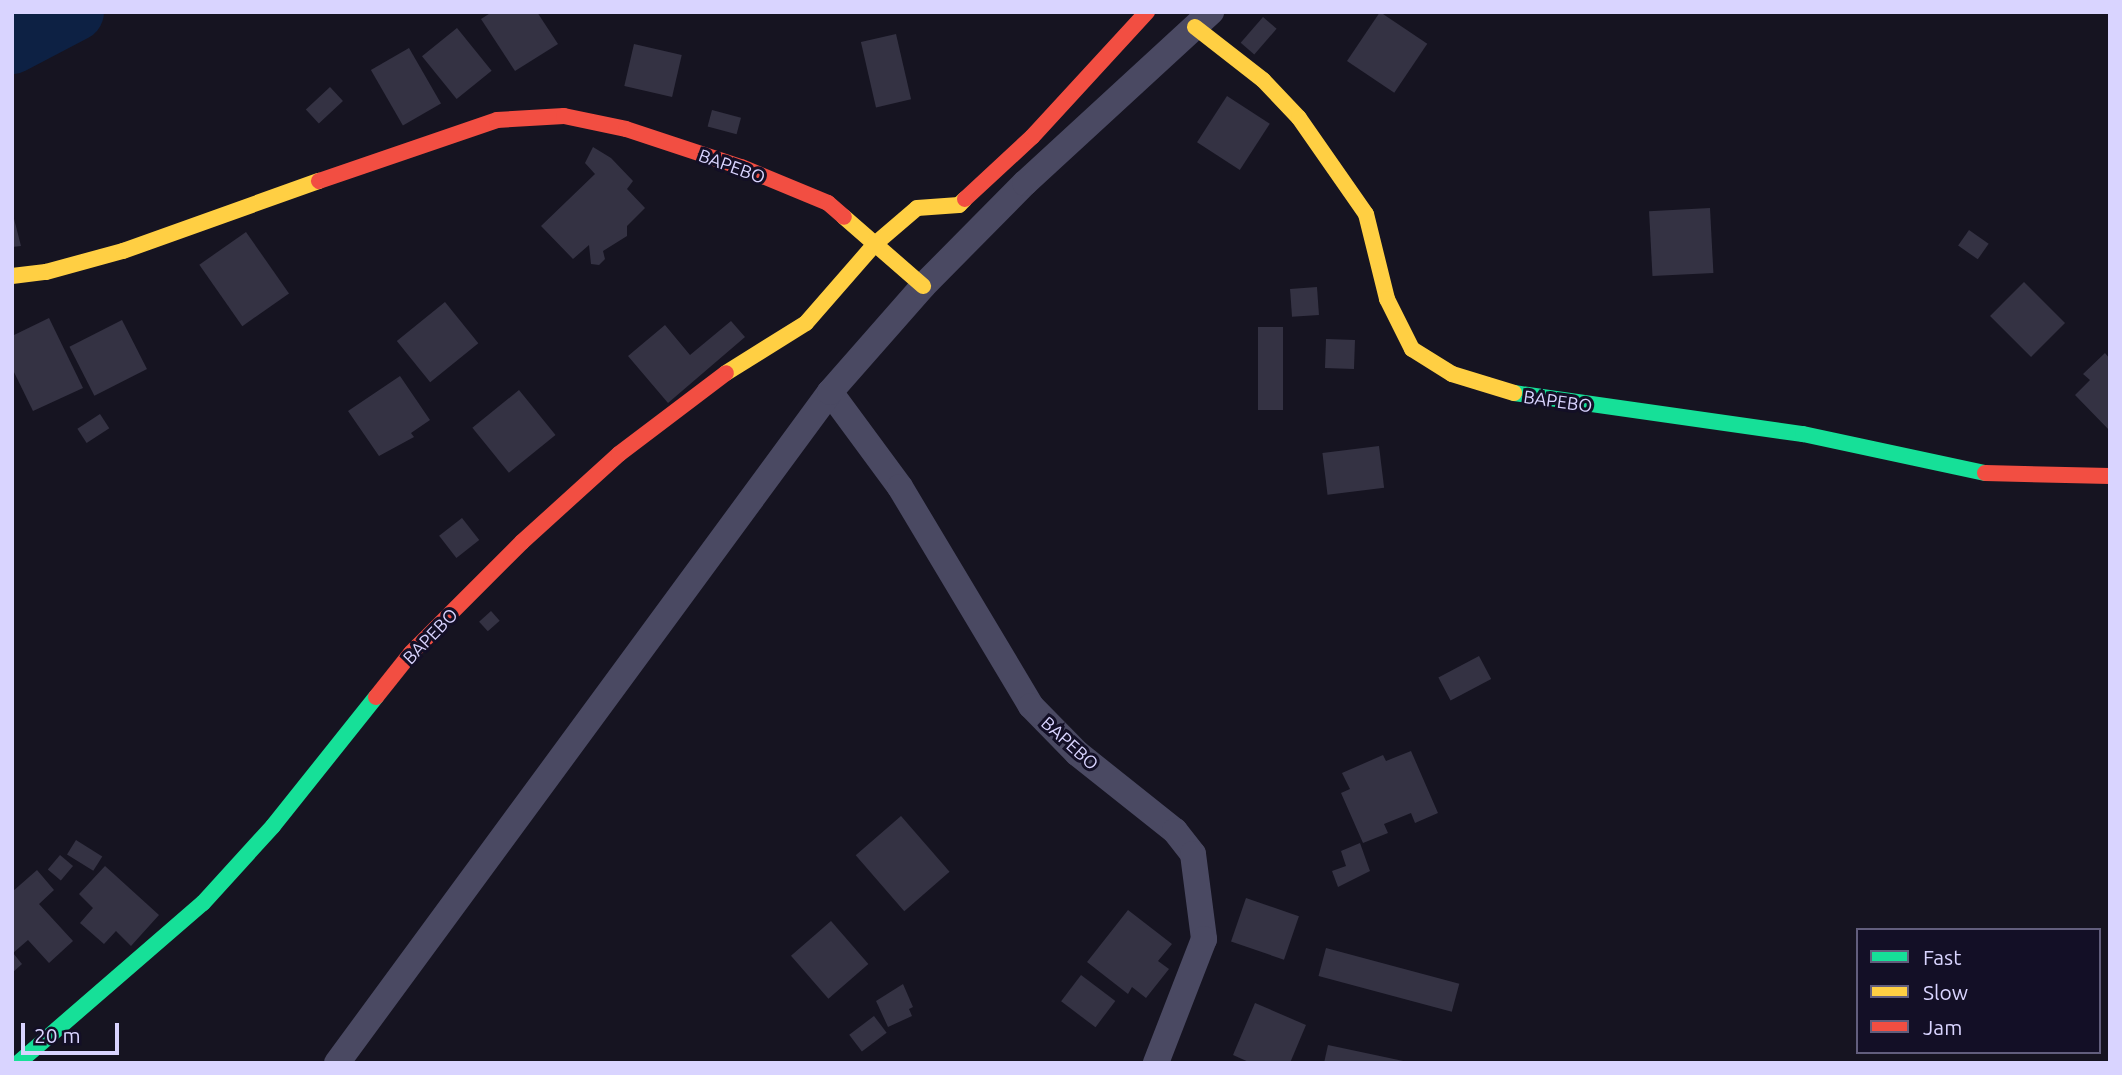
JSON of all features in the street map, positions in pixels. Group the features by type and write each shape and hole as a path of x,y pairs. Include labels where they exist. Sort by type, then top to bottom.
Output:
{"street":[{"name":"ВАРЕВО","path":"18,1063 155,949 203,903 273,826 411,653 522,542 619,454 736,365 806,323 875,244 918,208 959,205 1040,129 1147,12"},
{"name":"ВАРЕВО","path":"1203,19 1299,118 1366,214 1387,299 1402,335 1412,349 1452,373 1511,393 1803,434 1982,473 2110,476"},
{"path":"337,1063 413,964 798,430 923,286 1025,183 1203,19"},
{"name":"ВАРЕВО","path":"12,276 46,272 123,251 497,120 527,115 597,122 741,167 828,203 923,286"},
{"name":"ВАРЕВО","path":"830,392 900,487 1031,706 1077,752 1175,831 1193,854 1204,939 1156,1063"}],"building":[{"path":"492,12 537,12 558,44 515,71 481,19"},
{"path":"1380,12 1427,44 1394,93 1347,61"},
{"path":"1263,17 1277,29 1254,54 1241,43"},
{"path":"457,28 492,71 457,99 422,56"},
{"path":"896,34 911,99 876,107 861,42"},
{"path":"634,44 682,55 672,97 624,86"},
{"path":"409,48 441,103 403,125 371,70"},
{"path":"330,87 343,101 319,123 306,110"},
{"path":"1227,96 1270,124 1240,170 1197,142"},
{"path":"712,110 741,118 737,134 708,126"},
{"path":"593,147 611,158 633,181 627,189 645,208 627,226 627,236 603,251 605,259 599,265 591,264 589,245 573,259 541,226 595,174 585,163"},
{"path":"1710,208 1713,273 1652,276 1649,211"},
{"path":"12,211 21,246 12,247"},
{"path":"1969,230 1989,244 1978,259 1958,246"},
{"path":"246,232 289,293 242,326 199,265"},
{"path":"2024,282 2065,323 2031,357 1990,316"},
{"path":"1317,287 1319,315 1292,317 1290,289"},
{"path":"445,302 478,343 430,382 397,341"},
{"path":"49,318 83,388 33,411 12,368 12,336"},
{"path":"122,320 147,369 94,396 69,347"},
{"path":"731,321 745,337 668,403 628,356 665,325 690,355"},
{"path":"1258,327 1283,327 1283,410 1258,410"},
{"path":"1326,339 1355,340 1354,369 1325,368"},
{"path":"2105,353 2110,359 2110,431 2075,395 2090,380 2083,374"},
{"path":"400,376 430,420 411,433 414,437 379,456 348,411"},
{"path":"519,390 556,435 509,473 472,428"},
{"path":"100,414 109,428 87,443 77,429"},
{"path":"1379,446 1384,488 1328,495 1322,453"},
{"path":"462,518 479,540 456,558 439,536"},
{"path":"491,611 500,621 488,631 479,622"},
{"path":"1479,656 1491,679 1451,701 1438,678"},
{"path":"1411,751 1438,813 1415,823 1411,813 1384,824 1388,833 1363,843 1341,793 1350,789 1342,773 1383,755 1386,761"},
{"path":"901,816 950,872 904,911 856,855"},
{"path":"76,840 102,856 93,871 67,854"},
{"path":"1360,843 1370,871 1338,887 1332,871 1346,866 1341,851"},
{"path":"60,855 73,866 61,880 48,870"},
{"path":"105,866 159,915 131,946 116,931 104,944 80,923 93,908 79,894"},
{"path":"37,870 54,890 39,904 73,941 49,963 28,940 13,953 22,964 12,973 12,892"},
{"path":"1246,898 1299,916 1284,960 1231,941"},
{"path":"1128,910 1172,944 1158,961 1169,969 1146,998 1132,987 1128,994 1087,962"},
{"path":"831,921 868,964 828,999 791,956"},
{"path":"1326,948 1459,984 1452,1012 1318,976"},
{"path":"1081,975 1115,1001 1095,1027 1061,1001"},
{"path":"903,984 913,1007 909,1009 912,1016 888,1027 876,1001"},
{"path":"1255,1003 1306,1025 1290,1063 1251,1063 1233,1055"},
{"path":"874,1016 887,1033 862,1051 849,1035"},
{"path":"1328,1045 1408,1062 1408,1063 1324,1063"}],"waterway":[{"path":"12,45 75,12"}],"traffic: fast":[{"path":"1514,393 1803,434 1985,473"},
{"path":"18,1063 203,903 273,826 376,697"}],"traffic: slow":[{"path":"1195,27 1263,80 1299,118 1366,214 1387,299 1412,349 1452,374 1514,393"},
{"path":"12,276 46,272 123,251 319,181"},
{"path":"726,373 806,323 875,244 917,208 959,205 965,199"},
{"path":"844,217 923,286"}],"traffic: jam":[{"path":"965,199 1032,137 1147,12"},
{"path":"319,181 497,120 564,116 626,129 741,167 828,203 844,217"},
{"path":"376,697 411,653 522,542 619,454 726,373"},
{"path":"1985,473 2110,476"}]}
